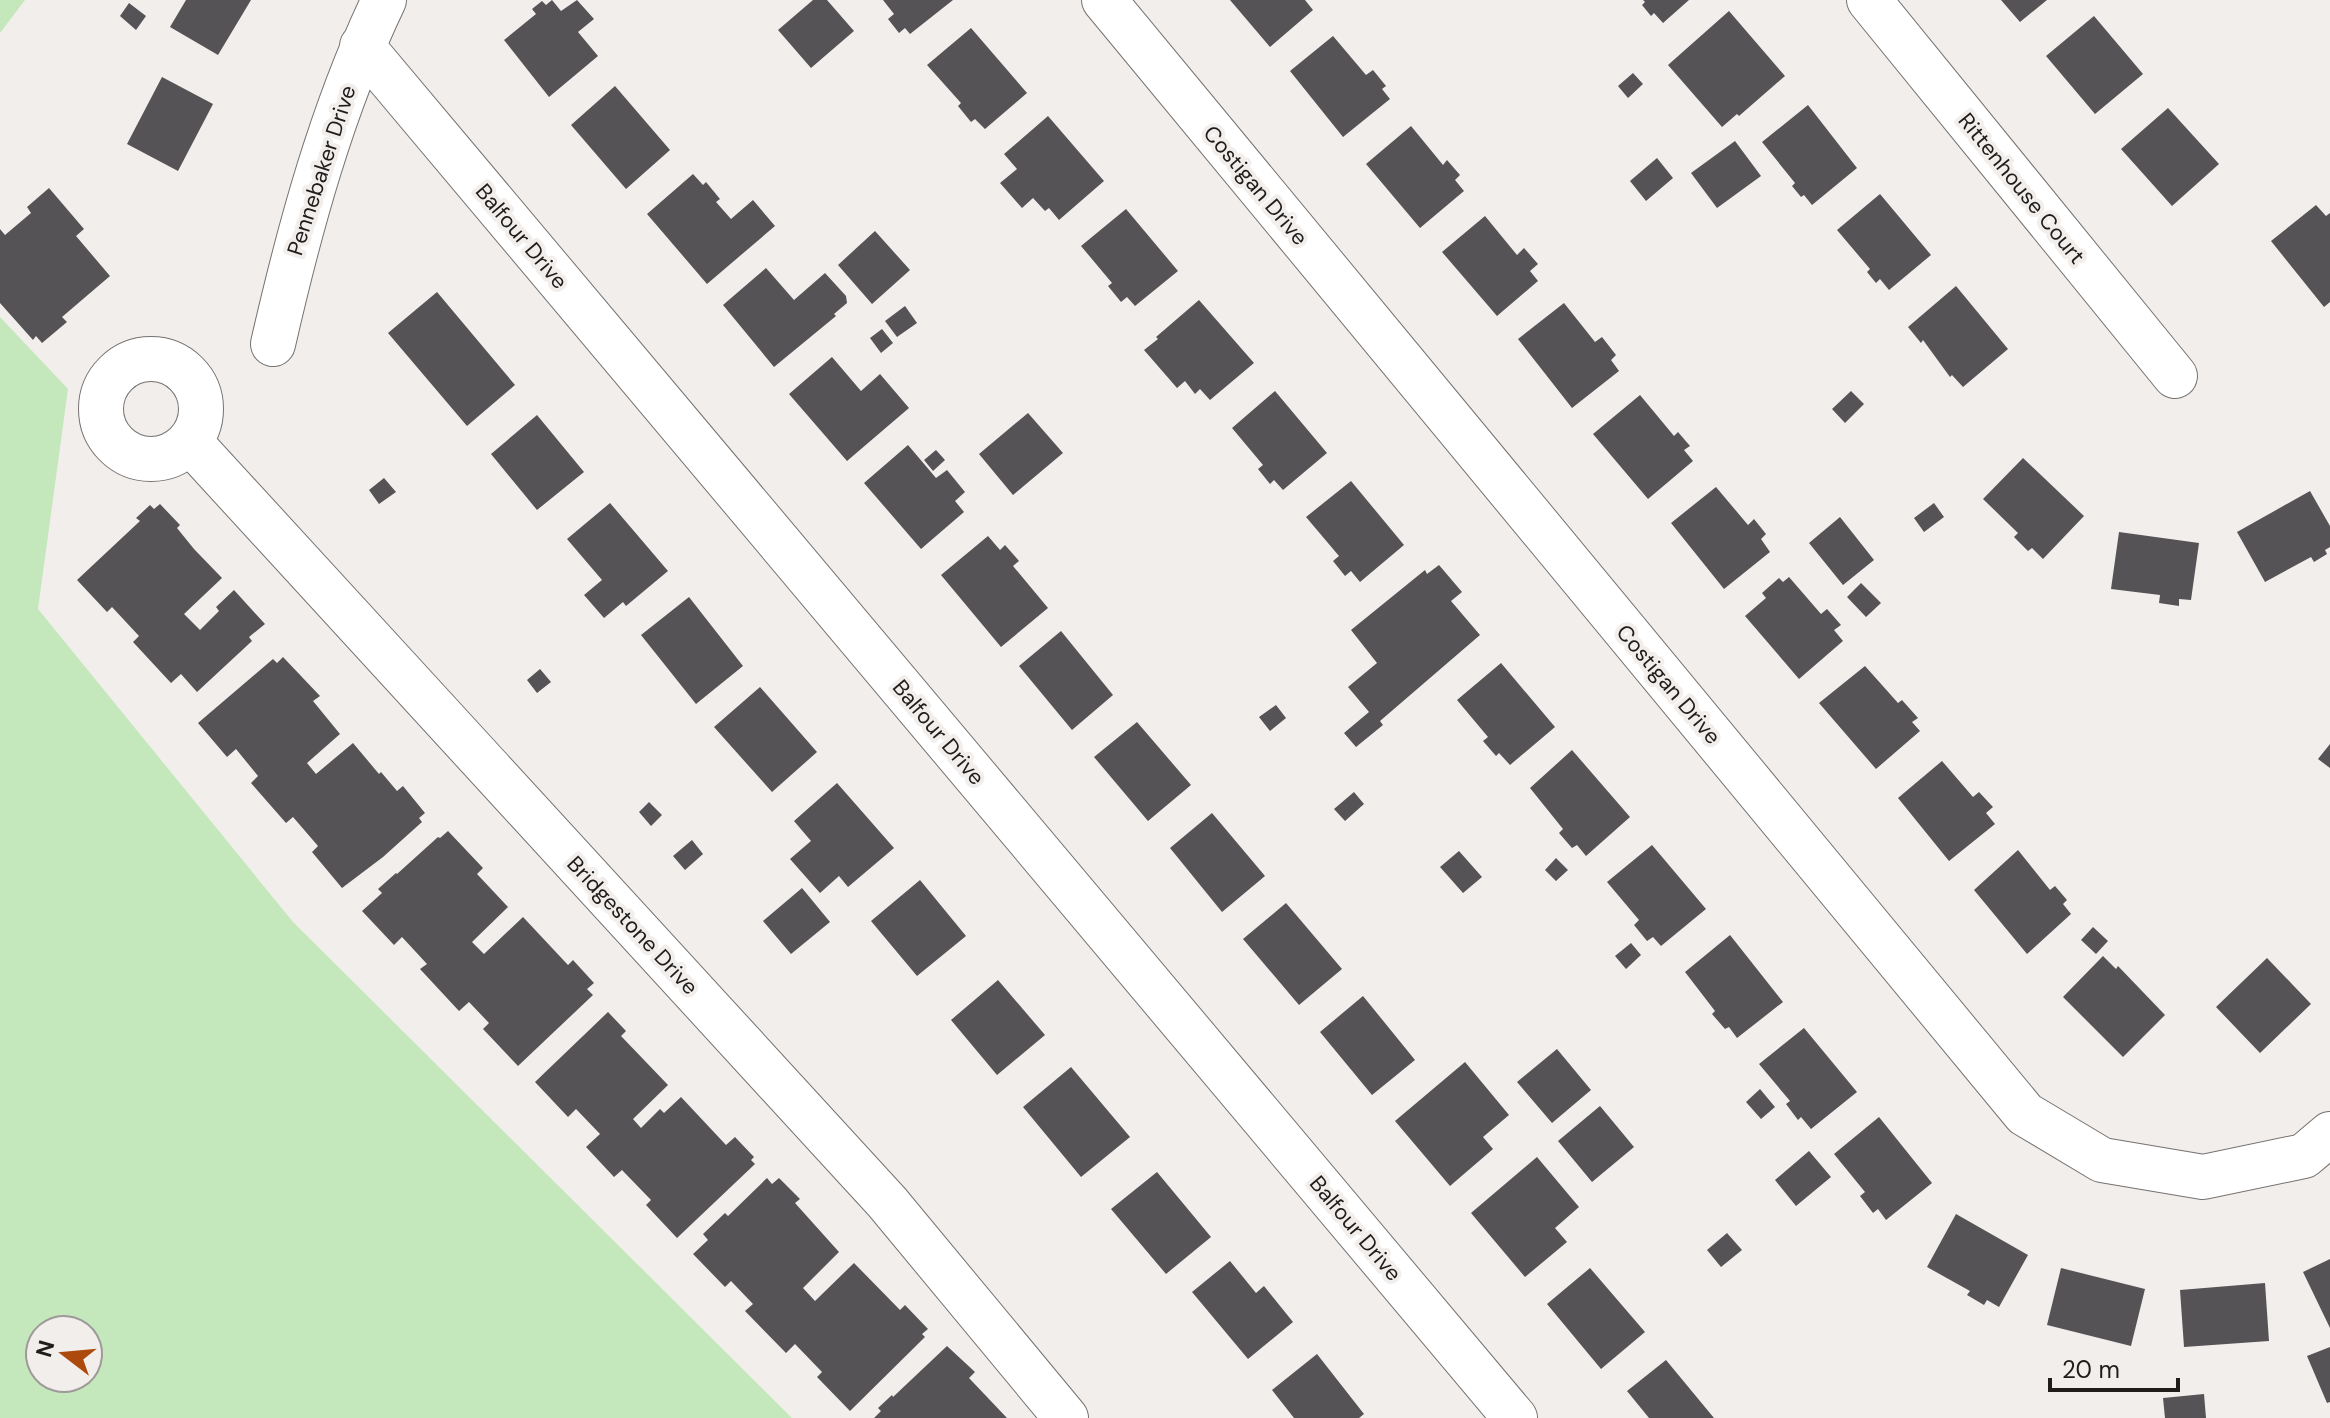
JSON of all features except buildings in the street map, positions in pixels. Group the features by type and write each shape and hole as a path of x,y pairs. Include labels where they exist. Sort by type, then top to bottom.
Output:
{"street":[{"name":"Pennebaker Drive","path":"273,344 290,269 324,152 362,46 384,0"},
{"name":"Costigan Drive","path":"1104,0 2025,1114 2102,1160 2203,1177 2304,1156 2330,1134"},
{"name":"Rittenhouse Court","path":"1869,0 2175,376"},
{"name":"Balfour Drive","path":"362,46 1515,1418"},
{"name":"Bridgestone Drive","path":"190,442 887,1202 1066,1418"}],"green space":[{"path":"0,0 25,0 0,33"},
{"path":"0,317 68,389 38,609 293,922 792,1418 0,1418"}]}
